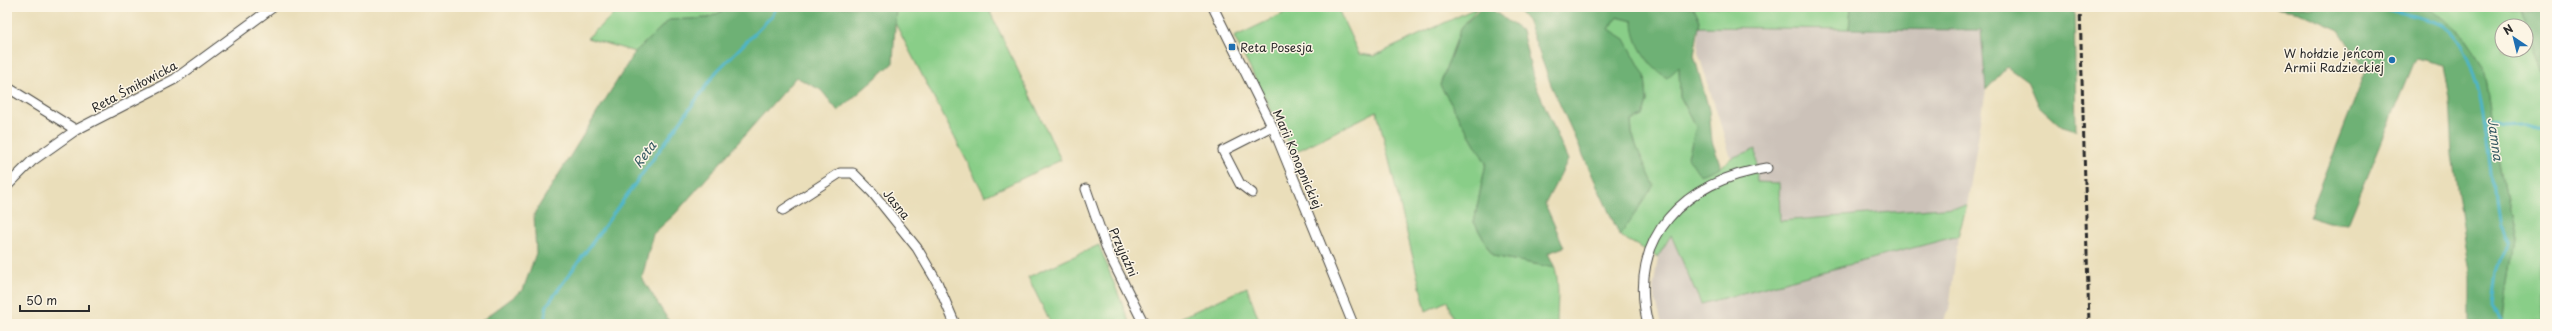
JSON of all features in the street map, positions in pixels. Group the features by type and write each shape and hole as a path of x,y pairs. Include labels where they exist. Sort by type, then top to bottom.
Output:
{"street":[{"name":"Reta Śmiłowicka","path":"7,186 32,161 76,130 175,79 273,7"},
{"name":"Marii Konopnickiej","path":"1213,7 1272,126 1354,324"},
{"path":"7,87 76,130"},
{"path":"1252,193 1240,184 1223,151 1272,126"},
{"path":"1648,324 1643,306 1642,277 1647,254 1659,229 1676,209 1694,194 1731,176 1767,168"},
{"name":"Jasna","path":"783,210 840,173 853,173 872,192 917,248 937,282 955,324"},
{"name":"Przyjaźni","path":"1086,189 1108,252 1144,324"}],"shaded area":[{"path":"1699,27 1981,30 1986,90 1967,206 1780,221 1779,183 1757,182 1756,149 1731,158 1698,52"},
{"path":"1671,235 1701,304 1958,236 1949,310 1943,320 1944,324 1662,324 1653,290 1658,257"}],"green space":[{"path":"622,7 731,7 708,18 669,20 635,52 587,38"},
{"path":"731,7 896,7 893,63 838,111 821,90 796,77 675,214 653,234 642,278 670,323 669,324 477,324 523,290 536,253 534,214 635,52 669,20 708,18"},
{"path":"896,7 1002,7 990,12 1061,160 985,196 895,23"},
{"path":"1297,7 1337,7 1359,54 1374,56 1478,7 1461,28 1440,85 1486,163 1474,222 1493,256 1555,268 1558,289 1557,324 1455,324 1447,301 1426,311 1377,111 1293,153 1234,37"},
{"path":"1481,7 1488,7 1522,31 1534,81 1568,160 1545,204 1564,247 1548,253 1555,268 1493,256 1474,222 1486,163 1440,85 1461,28"},
{"path":"1515,7 1693,7 1700,21 1694,55 1709,110 1712,141 1721,167 1700,175 1688,157 1696,127 1680,96 1679,67 1667,78 1660,73 1648,60 1639,46 1633,21 1617,17 1609,29 1625,39 1645,76 1647,101 1643,116 1631,121 1632,133 1637,148 1654,185 1620,236 1551,85 1528,22"},
{"path":"1693,7 1851,7 1849,29 1698,27 1700,21"},
{"path":"1851,7 2074,7 2076,130 2060,125 2039,106 2029,83 2007,67 1986,90 1981,30 1849,29"},
{"path":"2270,7 2429,7 2463,36 2484,67 2495,139 2515,241 2503,324 2470,324 2470,271 2452,155 2449,99 2443,65 2416,58 2348,224 2328,222 2309,216 2366,71 2339,30 2299,12"},
{"path":"2429,7 2520,7 2524,18 2494,18 2494,58 2534,58 2534,44 2545,73 2545,295 2539,324 2503,324 2515,240 2495,139 2484,67 2463,36"},
{"path":"2520,7 2545,7 2545,73 2534,44 2534,18 2524,18"},
{"path":"1617,17 1633,21 1679,67 1680,96 1696,127 1688,157 1721,167 1731,158 1756,149 1757,182 1779,183 1780,221 1967,206 1958,236 1701,304 1671,235 1658,257 1620,236 1631,216 1637,148 1632,133 1631,121 1643,116 1647,101 1645,76 1609,29"},
{"path":"1099,245 1130,324 1051,324 1028,277"},
{"path":"1247,287 1260,323 1167,324"}],"waterway":[{"name":"Reta","path":"544,324 547,305 717,71 773,15 776,7"},
{"name":"Jamna","path":"2379,7 2418,17 2441,25 2456,38 2468,59 2477,86 2483,117 2498,227 2508,245 2499,271 2495,306 2506,324"},
{"path":"2484,124 2496,125 2504,129 2545,127"}],"railway":[{"path":"2080,7 2089,324"}],"place":[{"name":"Reta Posesja","path":"1232,47"},
{"name":"W hołdzie jeńcom Armii Radzieckiej","path":"2392,60"}]}
